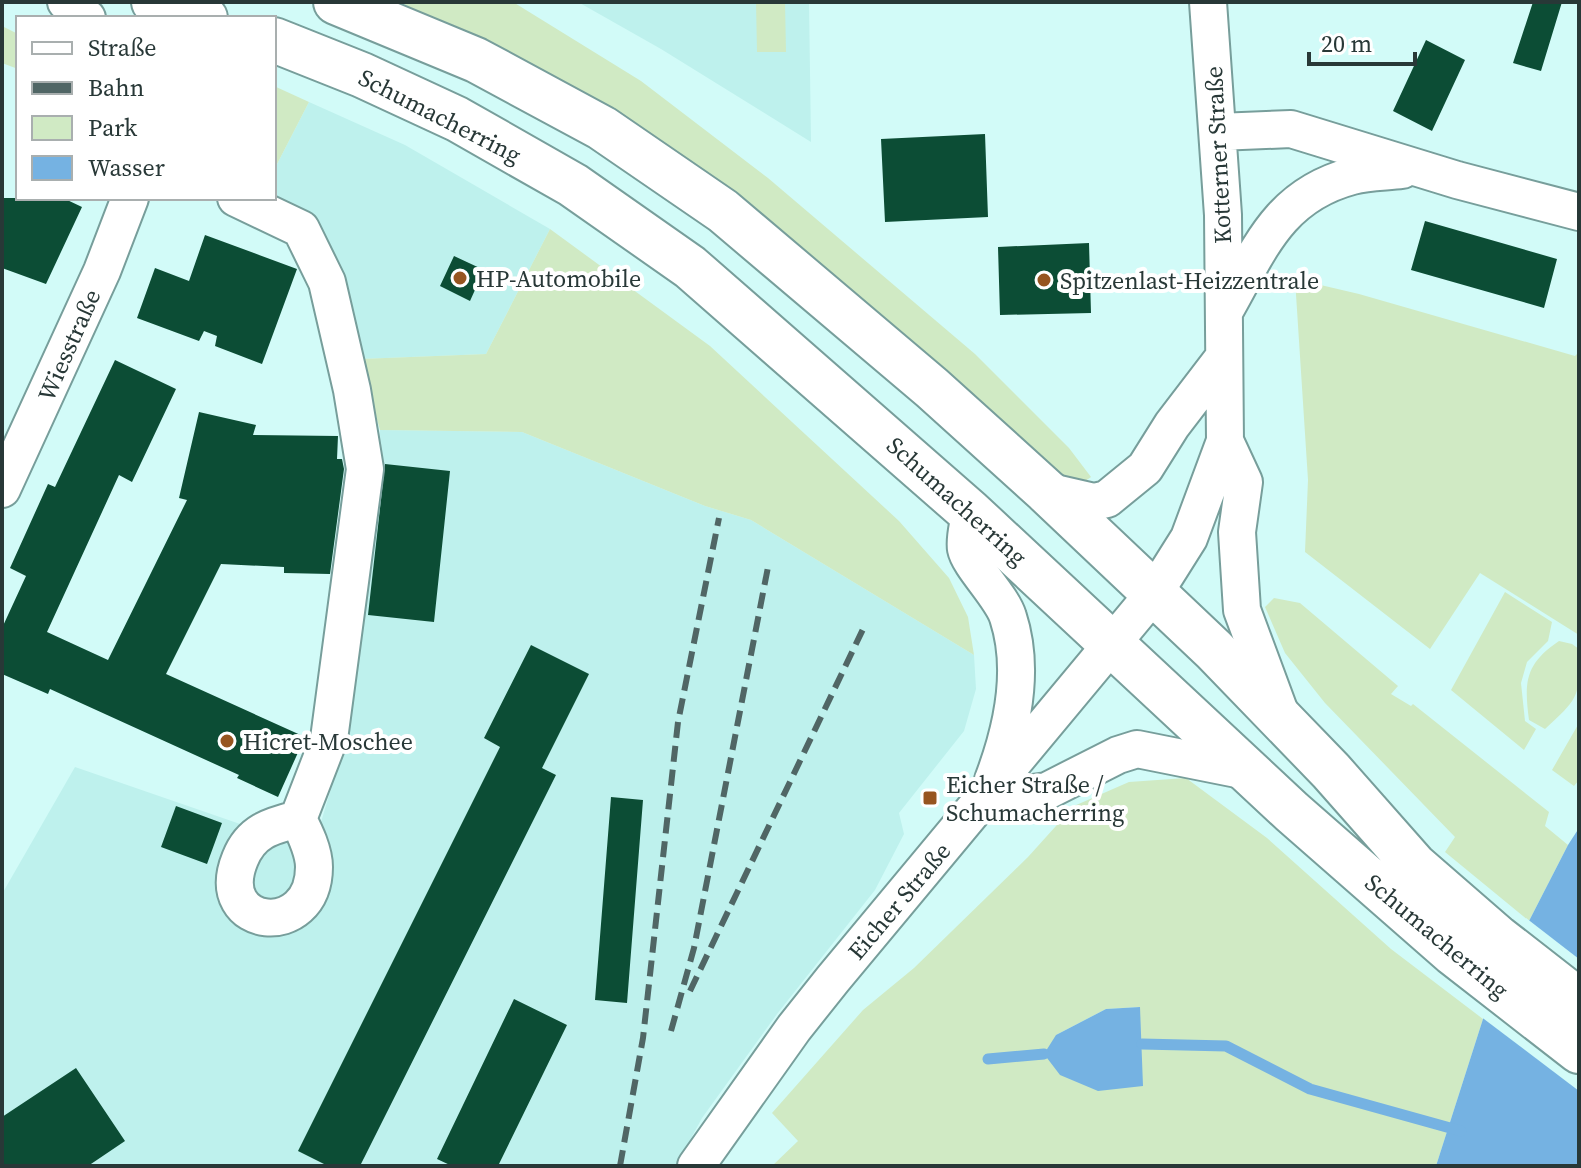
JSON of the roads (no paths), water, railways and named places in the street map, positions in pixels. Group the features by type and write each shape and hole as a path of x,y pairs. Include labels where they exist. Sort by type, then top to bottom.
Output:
{"main road":[{"name":"Schumacherring","path":"336,2 476,60 602,128 723,211 932,388 1046,491 1155,592 1284,723 1414,865 1498,938 1579,1001"},
{"name":"Schumacherring","path":"276,41 362,75 457,119 573,185 690,267 970,512 1292,812 1453,953 1579,1051"}],"street":[{"path":"66,2 84,16"},
{"name":"Kotterner Straße","path":"1112,643 1155,592 1189,538 1225,441 1218,132 1208,2"},
{"path":"1218,132 1291,129 1579,212"},
{"path":"1224,314 1279,218 1316,189 1354,176 1418,168"},
{"name":"Wiesstraße","path":"2,489 102,271 129,200"},
{"path":"240,200 301,229 327,282 352,390 365,469 329,739 298,819"},
{"path":"1046,491 1094,502 1107,499 1145,468 1172,425 1224,357"},
{"name":"Kotterner Straße","path":"1225,441 1244,482 1237,532 1242,610 1284,723"},
{"path":"970,512 966,550 1008,614 1016,651 1014,699 1005,746 985,800 1047,791 1118,755 1137,749 1247,771"},
{"name":"Eicher Straße","path":"696,1166 804,1016 1112,643"}],"water":[{"path":"1579,828 1579,1166 1436,1166 1483,1019 1529,921"},
{"path":"1140,1007 1143,1086 1098,1091 1060,1075 1044,1054 1056,1035 1106,1009"}],"waterway":[{"path":"1142,1044 1226,1046 1310,1089 1461,1131"},
{"path":"988,1059 1044,1054"}],"railway":[{"path":"620,1166 643,1038 678,722 719,518"},
{"path":"671,1031 694,948 768,567"},
{"path":"690,991 865,625"}],"place":[{"name":"HP-Automobile","path":"460,278"},
{"name":"Spitzenlast-Heizzentrale","path":"1044,280"},
{"name":"Hicret-Moschee","path":"227,741"},
{"name":"Eicher Straße / Schumacherring","path":"930,798"}]}
